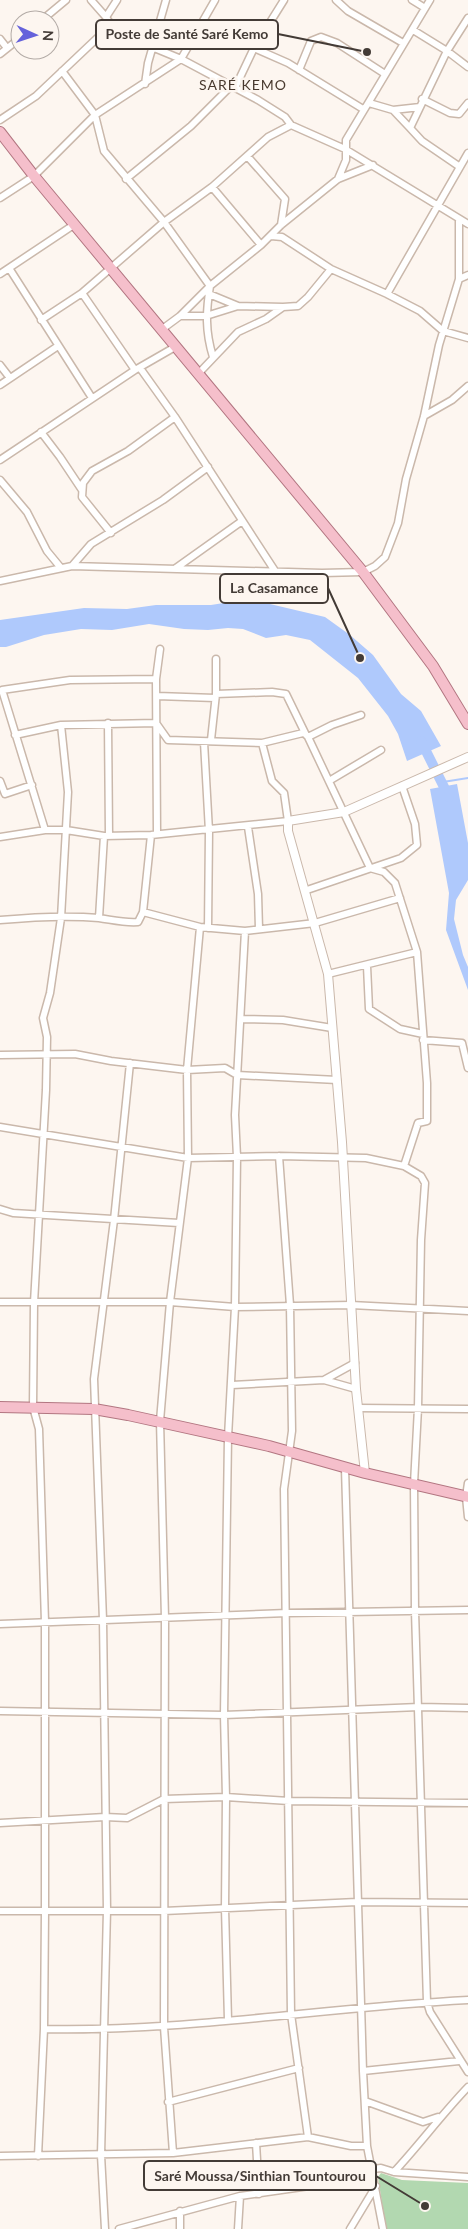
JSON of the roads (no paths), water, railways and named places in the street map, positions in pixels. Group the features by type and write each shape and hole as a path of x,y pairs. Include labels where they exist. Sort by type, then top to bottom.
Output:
{"main road":[{"path":"0,132 175,347 363,572 433,666 468,724"},
{"path":"0,1407 94,1409 160,1421 467,1497"}],"street":[{"path":"54,10 66,0"},
{"path":"91,0 106,17 111,26 152,48 181,59 233,87 285,117 291,126 345,149 373,164 468,224"},
{"path":"106,17 117,0"},
{"path":"146,84 152,48 166,0"},
{"path":"0,198 34,176 95,115 146,84 181,59 215,0"},
{"path":"126,179 191,126 233,87 254,48 284,0"},
{"path":"336,0 348,11 403,43"},
{"path":"412,0 425,8"},
{"path":"338,179 346,160 346,140 430,0"},
{"path":"410,128 422,99 447,51 468,18"},
{"path":"0,120 36,96 111,26"},
{"path":"413,30 447,51 468,67"},
{"path":"298,70 311,41 322,37 337,43 384,74"},
{"path":"0,39 7,48"},
{"path":"0,54 10,46"},
{"path":"254,48 298,70 363,109"},
{"path":"62,71 95,115 104,151 164,222 210,286 206,316 207,338 213,357"},
{"path":"422,99 450,113 459,114 468,103"},
{"path":"369,103 393,110 420,107"},
{"path":"393,110 422,141 460,167"},
{"path":"41,320 82,293 164,222 212,187 248,157 268,137 291,126"},
{"path":"387,294 468,153"},
{"path":"248,157 285,199 281,225"},
{"path":"161,330 180,316 210,286 261,245 281,225 338,179 373,164"},
{"path":"212,187 261,245"},
{"path":"0,582 72,566 322,573 363,572 375,566 385,558 398,523 406,478 424,416 443,331 459,279 459,218"},
{"path":"0,274 75,224"},
{"path":"271,236 282,237 331,268 420,311 443,331 468,338"},
{"path":"9,268 92,398"},
{"path":"180,316 206,316 238,306 298,306 308,297 331,268"},
{"path":"459,279 468,275"},
{"path":"82,293 137,369 175,417 275,571"},
{"path":"209,294 238,306"},
{"path":"198,374 238,332 266,319 283,307"},
{"path":"0,385 58,346"},
{"path":"0,460 92,398 175,347"},
{"path":"0,365 10,378"},
{"path":"424,416 452,400 468,386"},
{"path":"111,533 82,497 82,483 92,471 128,451 175,417"},
{"path":"41,432 70,470 82,490"},
{"path":"72,566 91,544 163,500 208,467"},
{"path":"0,480 27,512 38,530 47,551 61,568"},
{"path":"176,568 242,521"},
{"path":"0,920 99,918 123,923 138,922 143,912 154,834 156,679 160,649"},
{"path":"208,928 208,741 216,696 216,659"},
{"path":"45,830 1,687 70,680 156,679"},
{"path":"156,696 286,694 370,868 384,872 395,883 417,952 428,1104 427,1120 418,1123 404,1166"},
{"path":"156,723 168,740 262,743 306,735 361,715"},
{"path":"99,918 106,836 108,723"},
{"path":"15,735 61,725 156,723"},
{"path":"38,2156 44,2029 45,1622 39,1429 33,1407 34,1303 46,1090 47,1037 43,1018 50,993 61,918 68,792 61,725"},
{"path":"262,743 272,781 284,793 288,831 328,974 337,1080 356,1389 365,1473"},
{"path":"329,781 381,750"},
{"path":"0,837 45,830 66,830 106,836 154,834 209,831 288,822 344,812 464,759"},
{"path":"0,780 5,794 32,785"},
{"path":"306,890 401,858 417,846 416,824 402,786"},
{"path":"248,827 258,894 259,929"},
{"path":"143,912 200,927 245,931 315,924 400,898"},
{"path":"173,2153 164,2027 165,1618 160,1421 170,1302 188,1158 187,1070 200,927"},
{"path":"228,2020 224,1908 226,1797 224,1715 225,1616 228,1437 235,1307 237,1075 245,931"},
{"path":"328,974 367,966 417,952"},
{"path":"367,966 370,1009 400,1029 423,1037 462,1043 468,1068"},
{"path":"241,1019 282,1020 332,1028"},
{"path":"0,1055 75,1054 187,1070 225,1068 237,1075 337,1080"},
{"path":"105,2229 101,2155 107,1910 103,1620 94,1380 114,1220 130,1063"},
{"path":"0,1127 188,1158 279,1156 366,1158 404,1166 421,1176 425,1182 414,1484 415,1611 427,2002 430,2012 459,2061 468,2072"},
{"path":"279,1156 290,1305 292,1431 284,1489 291,2014 308,2137"},
{"path":"0,1209 12,1213 38,1213 114,1220 179,1223"},
{"path":"0,1302 170,1302 235,1307 351,1305 468,1311"},
{"path":"324,1380 354,1362"},
{"path":"232,1385 290,1384 324,1380 356,1389"},
{"path":"358,1408 468,1409"},
{"path":"345,1468 363,2070 367,2146 373,2169 383,2229"},
{"path":"468,1483 468,1517"},
{"path":"0,1624 287,1613 468,1610"},
{"path":"0,1711 45,1710 224,1715 418,1707 468,1708"},
{"path":"0,1822 105,1817 127,1818 164,1799 226,1797 289,1801 468,1803"},
{"path":"0,1911 164,1911 357,1902 468,1903"},
{"path":"44,2029 104,2030 164,2027 291,2014 468,2000"},
{"path":"363,2070 459,2061"},
{"path":"168,2102 298,2068"},
{"path":"394,2172 425,2137 440,2116 468,2087"},
{"path":"365,2101 423,2122 440,2116"},
{"path":"0,2156 173,2153 308,2137 351,2146 367,2146"},
{"path":"256,2143 259,2194"},
{"path":"119,2229 240,2196 338,2182 373,2169 381,2168 394,2172 468,2177"},
{"path":"350,2229 376,2186"},
{"path":"238,2229 240,2196"},
{"path":"180,2211 180,2229"}],"water":[{"path":"249,599 325,617 350,635 373,655 401,694 421,711 441,746 407,761 398,734 388,716 358,678 310,640 286,635 266,638 243,629 184,629 149,624 112,630 81,629 44,635 6,647 0,647 0,620 84,608 127,609 156,605 211,605"},
{"path":"457,784 468,843 468,880 456,900 454,919 468,967 468,990 446,930 449,893 430,789"}],"waterway":[{"path":"421,741 449,797"},
{"path":"443,782 468,778"}],"place":[{"name":"Poste de Santé Saré Kemo","path":"367,52"},
{"name":"La Casamance","path":"360,658"},
{"name":"Saré Moussa/Sinthian Tountourou","path":"425,2206"}],"district":[{"name":"SARÉ KEMO","path":"243,85"}]}
